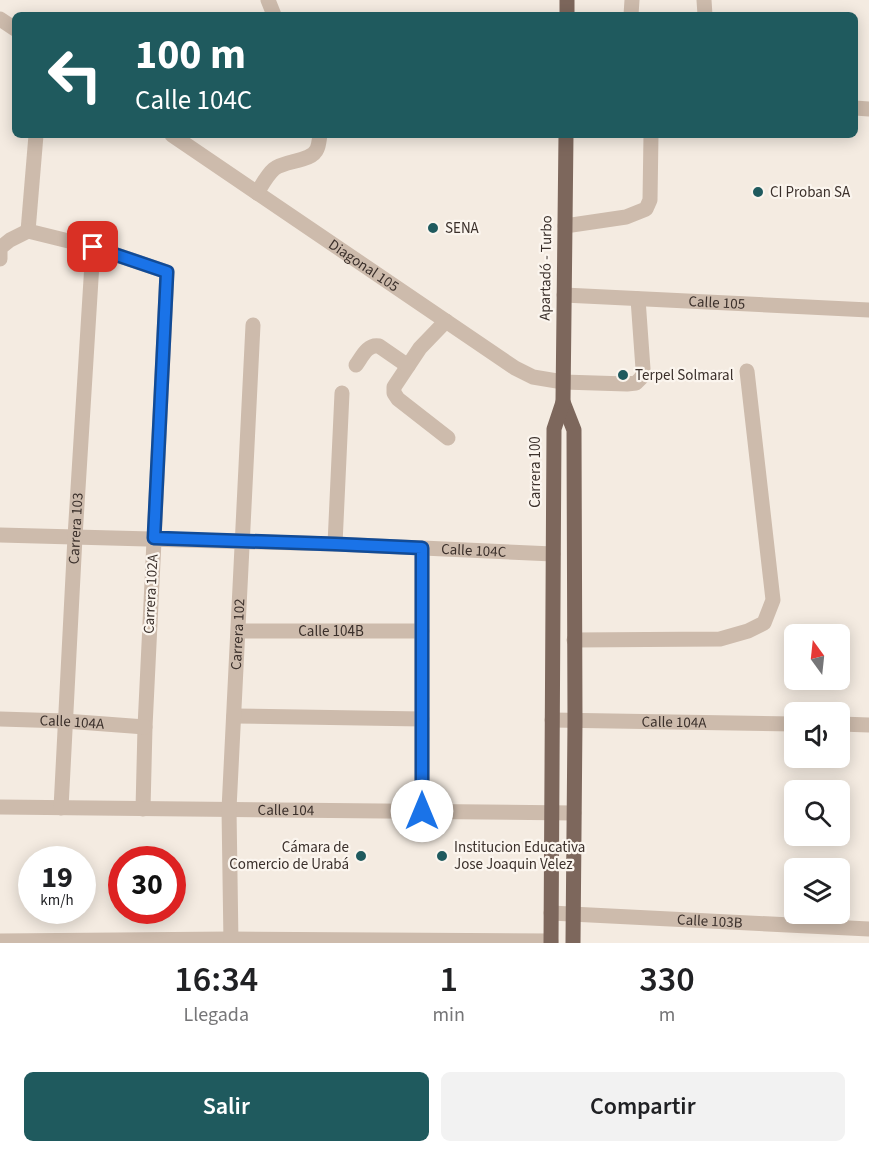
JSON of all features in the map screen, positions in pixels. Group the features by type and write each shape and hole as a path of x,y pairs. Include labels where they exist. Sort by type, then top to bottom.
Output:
{"main road":[{"name":"Apartadó - Turbo","path":"563,402 566,138"},
{"path":"563,402 574,430 573,943"},
{"name":"Carrera 100","path":"551,942 554,429 563,402"}],"street":[{"path":"28,231 36,138"},
{"name":"Diagonal 105","path":"176,138 515,368 533,377 563,382 636,383 642,377 643,369 638,299"},
{"path":"257,193 275,169 313,155 318,147 320,138"},
{"path":"565,226 626,218 646,208 650,200 651,138"},
{"path":"0,259 0,248 28,231 93,247"},
{"name":"Carrera 102A","path":"93,247 167,272 143,809"},
{"name":"Carrera 103","path":"61,808 93,247"},
{"name":"Calle 105","path":"564,296 869,310"},
{"path":"446,321 420,348 394,387 394,393 398,399 448,438"},
{"name":"Carrera 102","path":"231,941 229,809 253,325"},
{"path":"356,365 369,347 374,345 408,366"},
{"path":"574,640 720,639 748,631 764,622 773,600 747,371"},
{"path":"335,544 342,393"},
{"name":"Calle 104C","path":"0,535 335,544 553,554"},
{"path":"422,548 422,811"},
{"name":"Calle 104B","path":"238,631 422,631"},
{"path":"234,716 422,719"},
{"name":"Calle 104A","path":"0,719 145,727"},
{"name":"Calle 104A","path":"552,720 784,724"},
{"path":"850,724 869,724"},
{"name":"Calle 104","path":"0,807 573,813"},
{"name":"Calle 103B","path":"551,913 866,934"},
{"path":"0,941 551,942"}],"place":[{"name":"CI Proban SA","path":"758,192"},
{"name":"SENA","path":"433,228"},
{"name":"Terpel Solmaral","path":"623,375"},
{"name":"Cámara de Comercio de Urabá","path":"361,856"},
{"name":"Institucion Educativa Jose Joaquin Velez","path":"442,856"}],"route":[{"path":"93,247 167,272 154,538 422,548 422,811"}]}
